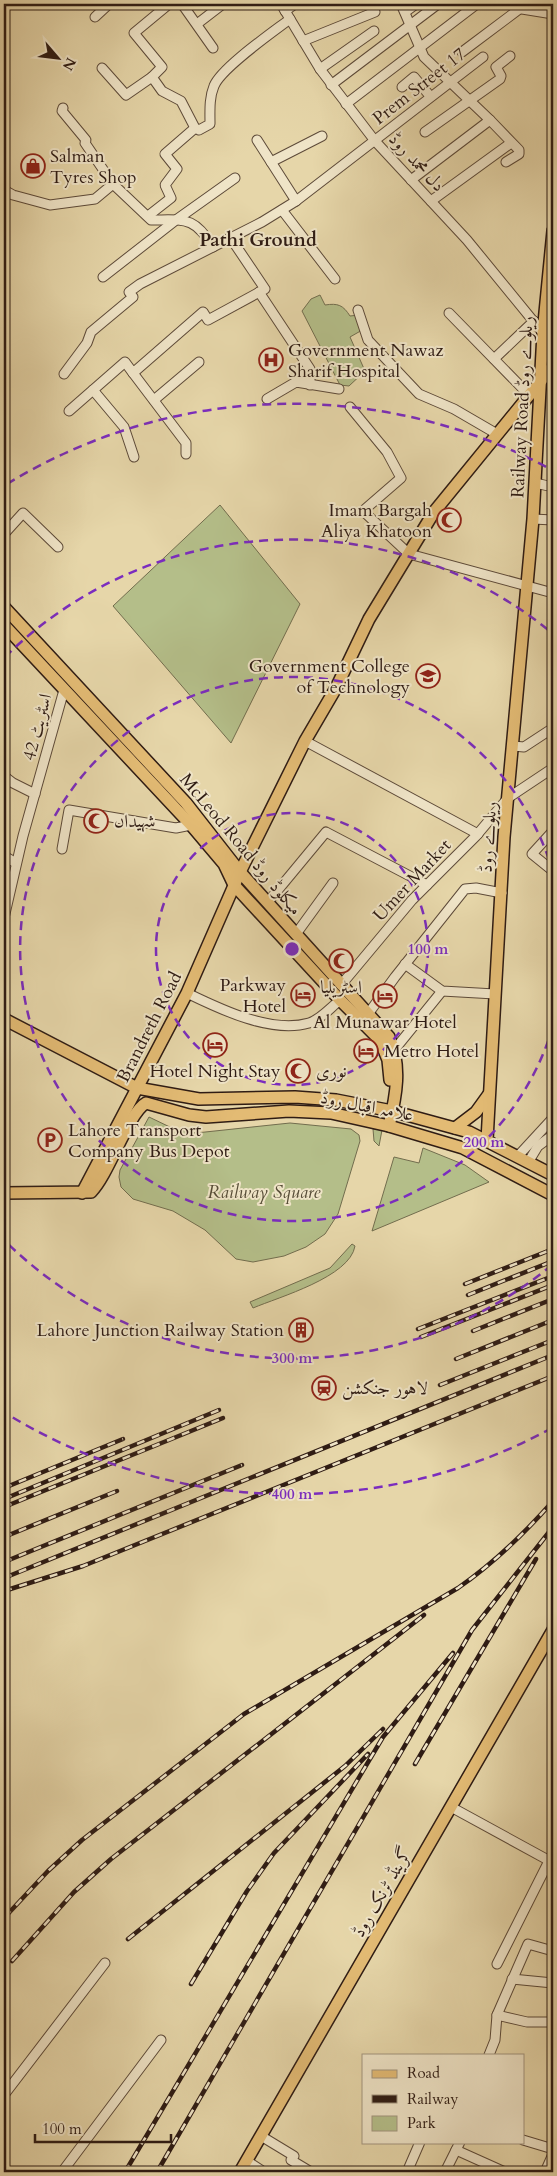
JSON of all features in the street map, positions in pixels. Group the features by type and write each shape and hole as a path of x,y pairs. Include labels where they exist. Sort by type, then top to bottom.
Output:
{"main road":[{"name":"Railway Road ریلوے روڈ","path":"526,585 533,519 542,380 543,332 553,231"},
{"name":"Brandreth Road","path":"82,1193 187,993 240,872 305,741 336,688 369,619 434,512 553,366"},
{"name":"ریلوے روڈ","path":"488,1140 508,798 526,585"},
{"name":"McLeod Road میکلوڈ روڈ","path":"4,607 192,810 240,872 389,1036 395,1049 397,1083 388,1111"},
{"name":"McLeod Road میکلوڈ روڈ","path":"5,628 191,825 224,864 234,885 340,1000 380,1040 384,1048 390,1074 386,1125"},
{"path":"86,715 96,705"},
{"name":"علامہ اقبال روڈ","path":"4,1019 137,1088 199,1099 286,1097 336,1100 455,1128 488,1140 553,1175"},
{"path":"455,1128 476,1112 490,1092"},
{"name":"علامہ اقبال روڈ","path":"82,1193 91,1192 98,1184 137,1112 146,1103 190,1115 206,1117 289,1110 331,1113 386,1125 463,1148 553,1195"},
{"path":"4,1193 82,1193"},
{"name":"گرینڈ ٹرنک روڈ","path":"240,2172 553,1630"}],"street":[{"path":"95,17 109,4"},
{"path":"102,68 126,96 152,77 162,67 134,33 168,4"},
{"path":"182,4 213,48"},
{"path":"197,24 223,4"},
{"path":"152,77 162,91 181,101 195,128 199,130 210,124 210,103 215,84 285,11 295,4"},
{"path":"303,41 375,12 372,4"},
{"path":"416,4 403,8 424,57 448,82 469,99 520,152 506,162"},
{"path":"331,85 438,4"},
{"path":"346,104 477,4"},
{"path":"462,52 524,6 553,14"},
{"name":"دل محمد روڈ","path":"285,11 331,85 375,141 467,240 543,332"},
{"path":"320,69 374,31"},
{"path":"425,132 469,99 500,79 501,76 496,67 510,56"},
{"name":"Prem Street 17","path":"64,374 87,342 91,332 133,297 130,292 140,284 213,247 296,201 448,82 483,57"},
{"path":"402,87 414,77 430,96"},
{"path":"63,108 62,111 86,140 85,143 113,184 151,220 176,220 197,225 213,247"},
{"path":"411,180 490,120"},
{"path":"148,216 171,198 165,185 177,169 165,154 195,128"},
{"path":"271,162 322,136"},
{"path":"257,140 296,201"},
{"path":"431,201 511,143"},
{"path":"104,277 176,220 235,178"},
{"path":"4,190 13,195 50,205 95,199 113,184"},
{"path":"282,210 335,279"},
{"path":"133,372 202,312 208,320 265,289 230,237"},
{"path":"259,292 310,368 310,385"},
{"path":"358,310 368,340 419,394 454,409 497,434"},
{"path":"449,313 529,395"},
{"path":"494,359 534,321"},
{"path":"69,411 125,362 186,442 186,454"},
{"path":"154,400 200,362"},
{"path":"267,400 296,382 339,389"},
{"path":"93,390 124,426 134,457"},
{"path":"350,407 387,452 401,478 363,511 409,554 553,593"},
{"path":"535,483 553,487"},
{"path":"4,534 23,513 58,547"},
{"path":"533,519 553,520"},
{"name":"اسٹریٹ 42","path":"4,918 16,863 64,690"},
{"path":"513,746 524,747 553,728"},
{"path":"305,741 478,834"},
{"name":"Umer Market","path":"341,985 427,884 478,834 508,798 553,768"},
{"path":"4,776 13,784 35,794"},
{"path":"62,849 69,810 176,828 191,825"},
{"path":"268,902 326,832 427,884"},
{"path":"553,832 532,854 553,871"},
{"path":"4,856 16,863"},
{"path":"296,934 333,882"},
{"path":"368,1014 465,889 476,888 502,893"},
{"path":"405,964 442,991 496,994"},
{"path":"395,1049 442,991"},
{"path":"187,993 225,1012 292,1026 310,1023 340,1000"},
{"path":"523,1158 553,1118"},
{"path":"523,1158 553,1135"},
{"path":"451,1806 551,1857 497,1964"},
{"path":"489,2054 495,2040 496,2015 528,1944 553,1952"},
{"path":"4,2095 7,2085 105,1963"},
{"path":"512,1979 553,1983"},
{"path":"496,2015 527,2022 553,2022"},
{"path":"62,2172 161,2040"},
{"path":"261,2136 294,2156 291,2160 311,2172"},
{"path":"524,2140 553,2149"},
{"path":"407,2172 419,2144"},
{"path":"445,2172 458,2146 501,2172"},
{"path":"545,2172 553,2154"},
{"path":"247,2161 264,2172"}],"green space":[{"path":"320,295 325,305 333,304 342,307 350,316 359,315 364,329 350,337 365,371 349,386 340,385 302,311 311,299"},
{"path":"220,505 300,604 231,743 113,606"},
{"name":"Railway Square","path":"149,1117 174,1129 196,1133 290,1123 351,1129 359,1135 360,1141 338,1214 325,1234 306,1247 284,1256 253,1262 236,1259 205,1230 173,1211 133,1199 121,1187 120,1170"},
{"path":"373,1129 382,1130 379,1146 374,1141"},
{"path":"423,1148 465,1165 489,1182 372,1231 394,1157 419,1163"},
{"path":"352,1244 355,1246 350,1257 341,1267 295,1292 253,1308 250,1302 330,1268"}],"railway":[{"path":"465,1284 553,1249"},
{"path":"468,1295 553,1261"},
{"path":"418,1329 553,1276"},
{"path":"421,1337 553,1285"},
{"path":"473,1331 553,1299"},
{"path":"456,1359 553,1320"},
{"path":"440,1385 553,1340"},
{"path":"4,1578 553,1355"},
{"path":"4,1591 83,1566 553,1376"},
{"path":"4,1499 219,1410"},
{"path":"4,1507 223,1418"},
{"path":"4,1488 123,1439"},
{"path":"4,1562 242,1465"},
{"path":"4,1537 117,1491"},
{"path":"5,1917 48,1871 82,1840 244,1714 458,1588 508,1548 553,1501"},
{"path":"157,2172 472,1630 553,1527"},
{"path":"415,1764 536,1559"},
{"path":"12,1961 74,1892 111,1859 424,1615"},
{"path":"125,2172 383,1737 453,1653"},
{"path":"128,1939 345,1766 383,1729"},
{"path":"191,1984 247,1891 274,1853 368,1754"}],"place":[{"name":"Salman Tyres Shop","path":"33,166"},
{"name":"Government Nawaz Sharif Hospital","path":"271,360"},
{"name":"Imam Bargah Aliya Khatoon","path":"449,520"},
{"name":"Government College of Technology","path":"428,676"},
{"name":"شہیداں","path":"96,821"},
{"name":"اسٹریلیا","path":"341,961"},
{"name":"Parkway Hotel","path":"303,995"},
{"name":"Al Munawar Hotel","path":"385,996"},
{"name":"Hotel Night Stay","path":"215,1045"},
{"name":"Metro Hotel","path":"366,1051"},
{"name":"نوری","path":"298,1071"},
{"name":"Lahore Transport Company Bus Depot","path":"50,1140"},
{"name":"Lahore Junction Railway Station","path":"301,1330"},
{"name":"لاہور جنکشن","path":"324,1388"}],"district":[{"name":"Pathi Ground","path":"258,239"}]}
